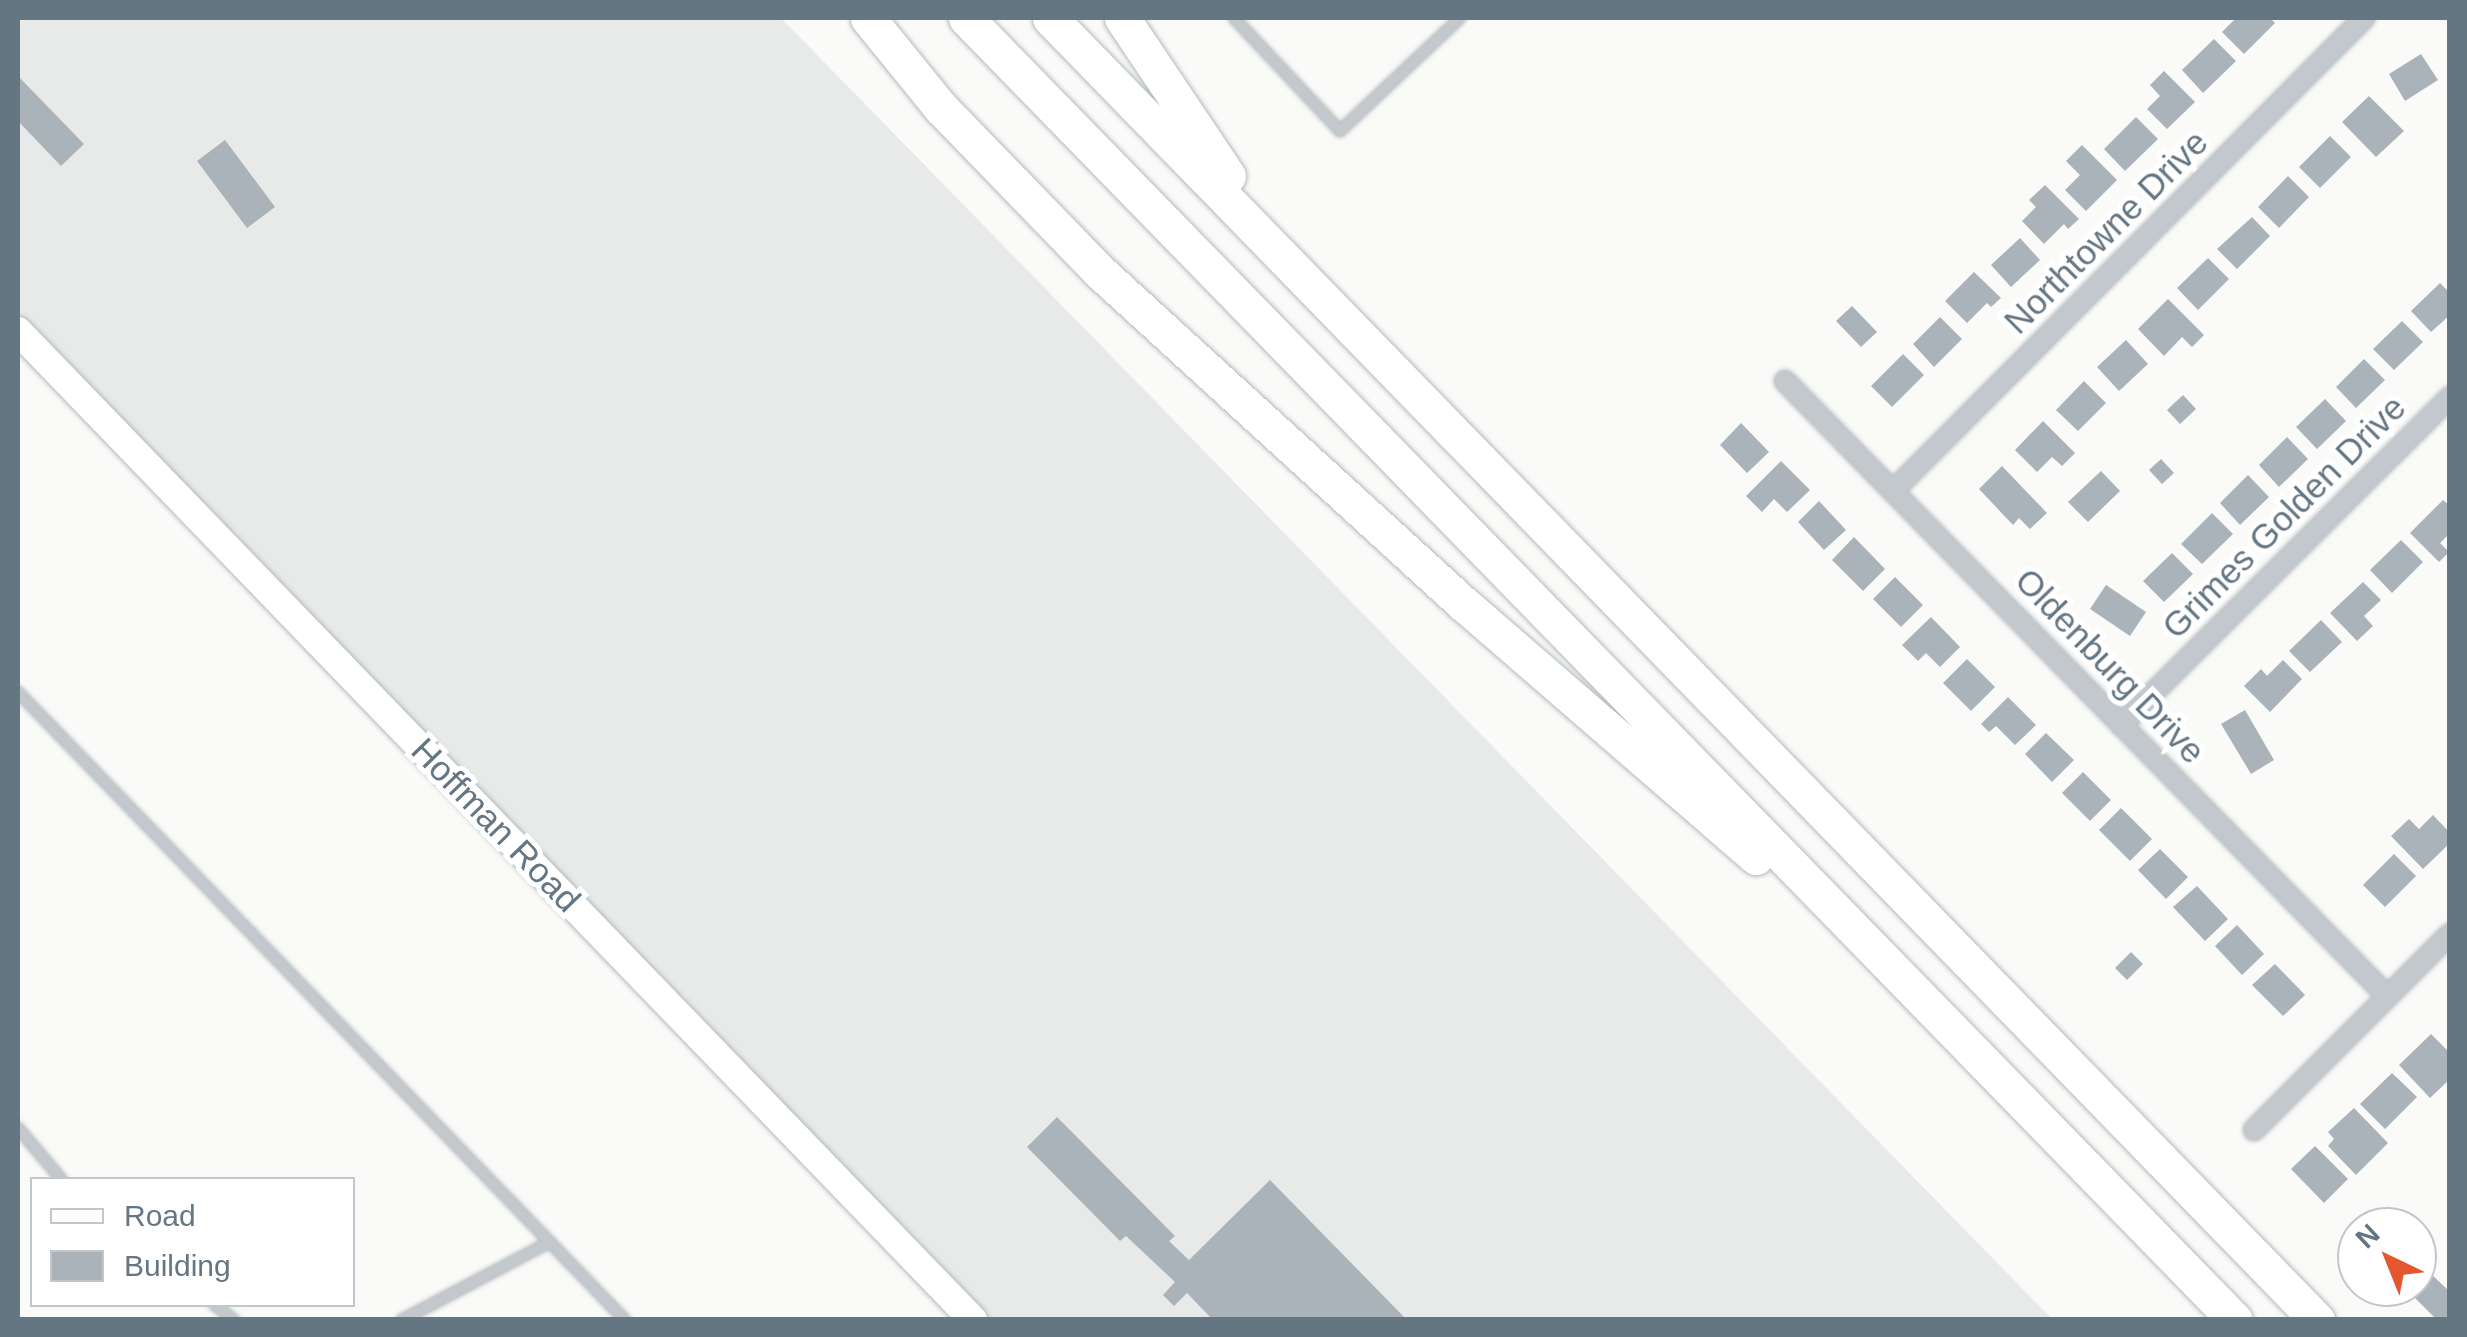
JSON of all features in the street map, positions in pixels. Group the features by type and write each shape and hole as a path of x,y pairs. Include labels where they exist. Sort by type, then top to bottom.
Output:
{"highway":[{"path":"868,18 941,108 1136,306 1479,618 1933,1009"},
{"path":"966,18 2235,1320"},
{"path":"1050,18 2317,1320"},
{"path":"1122,18 1275,247"}],"street":[{"name":"Northtowne Drive","path":"1893,491 2364,18"},
{"name":"Hoffman Road","path":"18,331 973,1320"},
{"name":"Oldenburg Drive","path":"1785,381 2388,996"},
{"name":"Grimes Golden Drive","path":"2122,724 2450,398"},
{"path":"2254,1130 2450,934"}],"lane":[{"path":"1234,18 1340,131 1460,18"},
{"path":"18,692 625,1320"},
{"path":"18,1128 59,1177"},
{"path":"402,1320 550,1242"}],"shaded area":[{"path":"18,18 781,18 2052,1319 973,1319 18,331"}],"building":[{"path":"2236,18 2270,18 2275,23 2244,54 2222,32"},
{"path":"2214,39 2236,61 2203,93 2182,70"},
{"path":"2421,54 2438,80 2405,101 2389,74"},
{"path":"2164,71 2195,102 2167,129 2147,109 2160,96 2150,85"},
{"path":"18,76 84,144 61,166 18,121"},
{"path":"2369,96 2404,131 2376,157 2342,122"},
{"path":"2136,117 2158,139 2125,171 2104,149"},
{"path":"2330,136 2351,157 2320,188 2299,167"},
{"path":"225,140 275,207 247,228 197,161"},
{"path":"2082,145 2117,180 2086,211 2065,190 2080,175 2066,161"},
{"path":"2288,176 2309,197 2279,228 2258,207"},
{"path":"2045,185 2079,219 2068,229 2064,224 2044,244 2022,221 2036,207 2029,200"},
{"path":"2252,217 2270,236 2237,269 2217,249"},
{"path":"2020,238 2040,260 2011,287 1991,265"},
{"path":"2208,258 2229,279 2198,310 2177,288"},
{"path":"1974,272 2001,298 1991,307 1987,303 1967,323 1945,301"},
{"path":"2440,283 2450,293 2450,315 2431,332 2411,311"},
{"path":"2168,299 2204,335 2192,347 2182,337 2164,356 2138,329"},
{"path":"1852,306 1877,332 1861,347 1836,321"},
{"path":"1940,317 1962,339 1934,367 1913,344"},
{"path":"2402,321 2423,342 2394,370 2373,349"},
{"path":"2126,340 2148,364 2119,391 2097,367"},
{"path":"1903,354 1924,375 1892,407 1871,386"},
{"path":"2364,359 2385,380 2356,408 2336,387"},
{"path":"2084,381 2106,403 2078,431 2056,410"},
{"path":"2183,395 2196,409 2180,424 2167,410"},
{"path":"2325,399 2346,421 2317,449 2296,427"},
{"path":"2043,421 2075,453 2062,466 2052,457 2037,472 2015,450"},
{"path":"1741,423 1769,452 1747,473 1720,445"},
{"path":"2287,437 2308,459 2279,487 2259,465"},
{"path":"2161,459 2174,473 2162,484 2149,470"},
{"path":"1781,461 1810,490 1787,512 1774,499 1762,512 1746,496"},
{"path":"2002,466 2047,513 2030,529 2019,518 2013,525 1979,489"},
{"path":"2101,471 2120,491 2088,522 2068,502"},
{"path":"2248,475 2269,497 2240,525 2220,503"},
{"path":"2443,500 2450,506 2450,533 2440,543 2449,552 2439,562 2410,533"},
{"path":"1819,501 1846,530 1824,550 1798,522"},
{"path":"2212,513 2233,534 2202,564 2181,544"},
{"path":"1854,537 1885,569 1863,591 1832,560"},
{"path":"2401,540 2423,562 2392,593 2370,570"},
{"path":"2172,553 2193,574 2164,602 2143,581"},
{"path":"1895,577 1923,605 1901,627 1873,599"},
{"path":"2363,582 2381,600 2364,616 2373,626 2357,641 2330,613"},
{"path":"2106,585 2146,612 2130,636 2090,609"},
{"path":"1931,617 1960,647 1940,667 1926,653 1918,661 1902,645"},
{"path":"2321,620 2342,642 2310,672 2289,651"},
{"path":"1967,659 1995,687 1971,711 1943,683"},
{"path":"2283,660 2302,679 2270,712 2244,686 2261,669 2267,676"},
{"path":"2008,697 2036,725 2015,745 1996,726 1989,732 1981,724"},
{"path":"2245,710 2274,760 2251,774 2221,724"},
{"path":"2046,733 2074,760 2052,782 2025,754"},
{"path":"2083,772 2111,800 2090,821 2062,793"},
{"path":"2121,808 2152,839 2130,861 2099,830"},
{"path":"2433,815 2450,833 2450,843 2423,869 2391,836 2409,819 2419,829"},
{"path":"2160,849 2188,877 2166,899 2138,870"},
{"path":"2394,854 2416,876 2385,907 2363,885"},
{"path":"2197,886 2228,919 2205,941 2173,907"},
{"path":"2237,925 2264,954 2242,975 2215,946"},
{"path":"2131,952 2143,964 2127,980 2115,968"},
{"path":"2275,964 2305,995 2283,1016 2252,985"},
{"path":"2431,1034 2450,1053 2450,1079 2430,1098 2399,1065"},
{"path":"2392,1073 2417,1097 2385,1129 2360,1104"},
{"path":"2354,1108 2388,1143 2356,1175 2328,1146 2334,1139 2328,1132"},
{"path":"1057,1117 1175,1236 1169,1241 1189,1260 1270,1180 1407,1320 1213,1320 1187,1293 1174,1306 1163,1295 1175,1282 1126,1236 1120,1241 1027,1147"},
{"path":"2315,1146 2348,1179 2324,1203 2291,1169"},
{"path":"2437,1280 2450,1292 2450,1320 2437,1320 2424,1307 2437,1307"}]}
